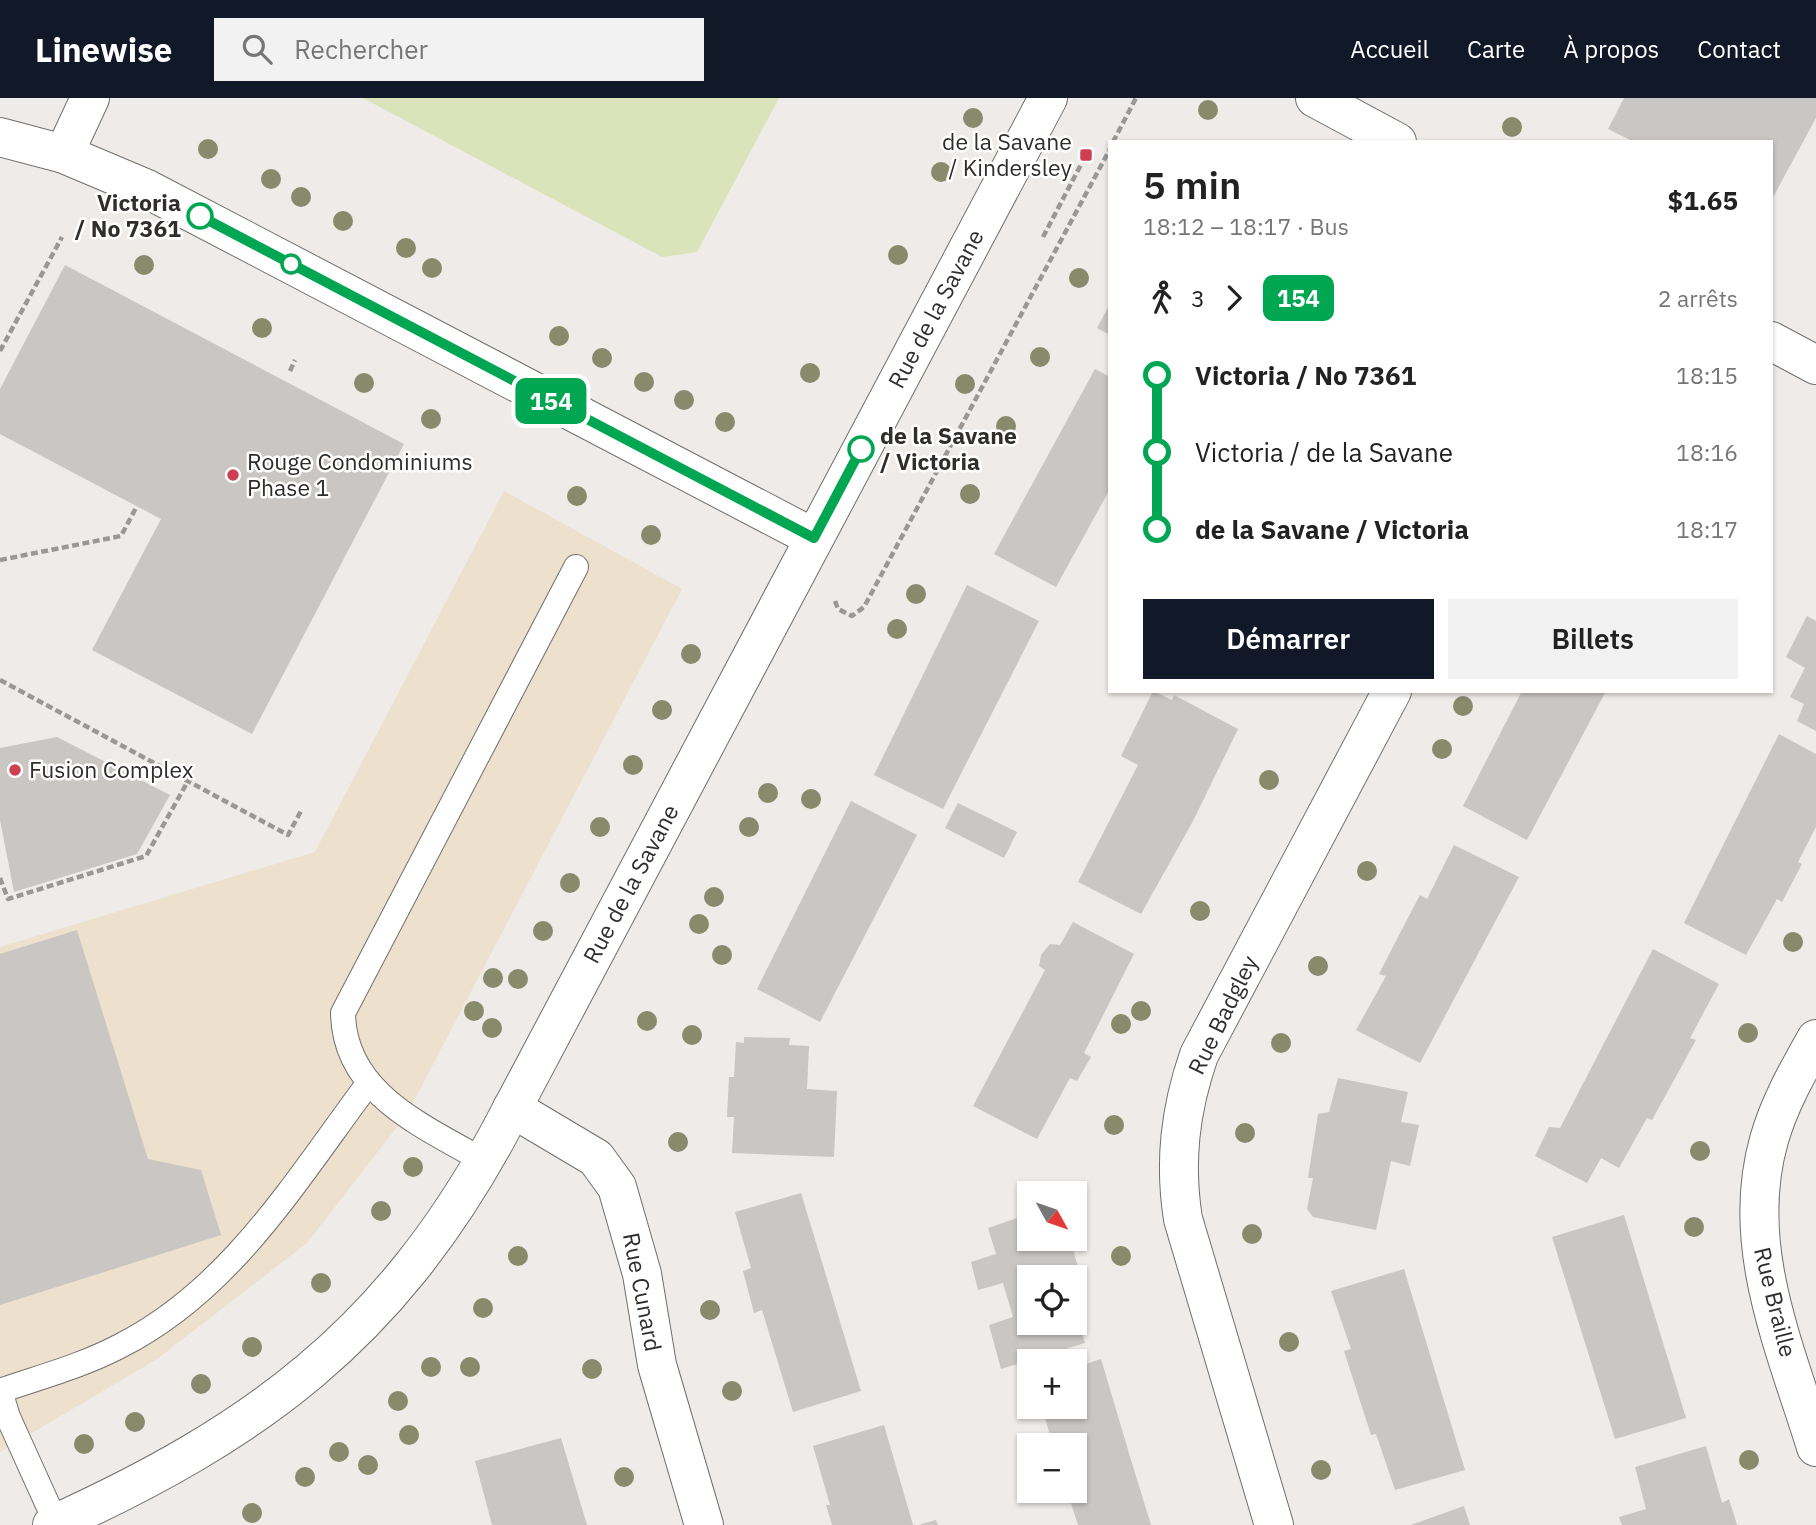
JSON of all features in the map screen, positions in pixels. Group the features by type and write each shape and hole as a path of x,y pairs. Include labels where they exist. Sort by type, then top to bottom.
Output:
{"street":[{"path":"64,154 90,98"},
{"name":"Rue de la Savane","path":"55,1524 204,1449 260,1411 314,1369 390,1294 432,1241 484,1161 1048,98"},
{"path":"1315,98 1393,140"},
{"path":"0,137 64,154 147,189 814,538"},
{"path":"1773,342 1816,365"},
{"name":"Rue Badgley","path":"1274,1525 1183,1219 1178,1164 1181,1127 1199,1055 1391,693"},
{"name":"Rue Braille","path":"1816,1039 1778,1113 1769,1138 1759,1190 1758,1217 1762,1270 1816,1447"},
{"name":"Rue Cunard","path":"512,1108 596,1158 617,1186 642,1274 657,1365 704,1525"}],"lane":[{"path":"484,1161 419,1124 368,1084 346,1046 342,1013 576,567"},
{"path":"55,1524 12,1426 0,1391 75,1366 121,1346 192,1298 242,1252 368,1084"}],"path":[{"path":"1114,140 1136,98"},
{"path":"838,609 852,616 864,607 1108,153"},
{"path":"1043,237 1086,155"},
{"path":"0,351 62,237"},
{"path":"290,371 295,360"},
{"path":"0,560 121,536 136,506"},
{"path":"0,680 288,835 301,811"},
{"path":"0,878 8,899 146,856 188,781"}],"shaded area":[{"path":"504,491 682,589 407,1114 307,1243 157,1359 0,1452 0,947 315,852"}],"green space":[{"path":"363,98 779,98 697,252 662,257"}],"building":[{"path":"1624,98 1816,98 1816,118 1773,197 1773,140 1630,140 1608,129"},
{"name":"Rouge Condominiums Phase 1","path":"65,265 404,444 252,734 92,650 161,519 0,434 0,389"},
{"path":"1108,308 1108,334 1097,328"},
{"path":"1095,369 1108,376 1108,493 1056,587 994,554"},
{"path":"967,585 1039,621 943,809 874,775"},
{"path":"1807,616 1816,621 1816,731 1797,721 1804,704 1790,697 1805,668 1786,657"},
{"path":"1152,693 1172,700 1174,695 1238,729 1193,821 1141,914 1078,882 1138,765 1121,756"},
{"path":"1521,693 1605,693 1527,840 1463,806"},
{"path":"1779,734 1816,754 1816,827 1798,862 1802,864 1782,902 1777,899 1746,955 1684,923"},
{"path":"57,737 170,795 137,854 14,892 0,820 0,748"},
{"path":"851,801 917,835 820,1022 757,989"},
{"path":"958,803 1017,832 1004,858 945,828"},
{"path":"1454,845 1519,877 1420,1063 1356,1030 1386,976 1379,974 1420,895 1427,899"},
{"path":"1073,922 1134,954 1084,1053 1091,1057 1077,1081 1070,1078 1037,1139 973,1106 1045,970 1039,966 1041,955 1050,944 1060,945"},
{"path":"77,930 148,1159 201,1170 221,1235 0,1305 0,954"},
{"path":"1653,949 1719,984 1690,1038 1696,1040 1652,1120 1647,1118 1619,1168 1601,1158 1587,1183 1535,1156 1549,1127 1560,1128"},
{"path":"744,1037 790,1038 789,1045 809,1046 807,1089 837,1091 834,1157 732,1153 734,1117 727,1117 729,1077 734,1077 736,1042 744,1043"},
{"path":"1338,1078 1408,1092 1401,1122 1419,1125 1410,1166 1391,1161 1376,1230 1313,1217 1307,1209 1313,1178 1308,1178 1318,1114 1329,1112"},
{"path":"801,1193 861,1391 793,1412 762,1310 754,1313 743,1271 751,1268 735,1212"},
{"path":"1624,1215 1686,1418 1615,1439 1552,1237"},
{"path":"1017,1218 1017,1251 1073,1251 1078,1265 1017,1265 1017,1335 1082,1335 1085,1343 1066,1349 1017,1349 1017,1364 1001,1369 989,1325 1013,1317 1003,1283 978,1290 971,1262 996,1254 988,1228"},
{"path":"1404,1269 1465,1470 1395,1490 1376,1434 1371,1435 1344,1351 1351,1349 1331,1291"},
{"path":"1101,1359 1151,1525 1078,1525 1071,1503 1087,1503 1087,1433 1049,1433 1045,1419 1087,1419 1087,1364"},
{"path":"884,1425 913,1525 832,1525 826,1505 830,1505 813,1446"},
{"path":"561,1438 587,1525 492,1525 475,1461"},
{"path":"1706,1446 1722,1503 1729,1499 1737,1525 1622,1525 1619,1517 1646,1509 1635,1467"},
{"path":"1464,1506 1470,1525 1411,1525"},
{"path":"936,1520 938,1525 921,1525 921,1524"}],"bus line":[{"name":"154","path":"200,216 814,538 861,449"}],"place":[{"name":"de la Savane / Kindersley","path":"1086,155"},
{"name":"Victoria / No 7361","path":"200,216"},
{"name":"de la Savane / Victoria","path":"861,449"},
{"name":"Rouge Condominiums Phase 1","path":"233,475"},
{"name":"Fusion Complex","path":"15,770"}]}
